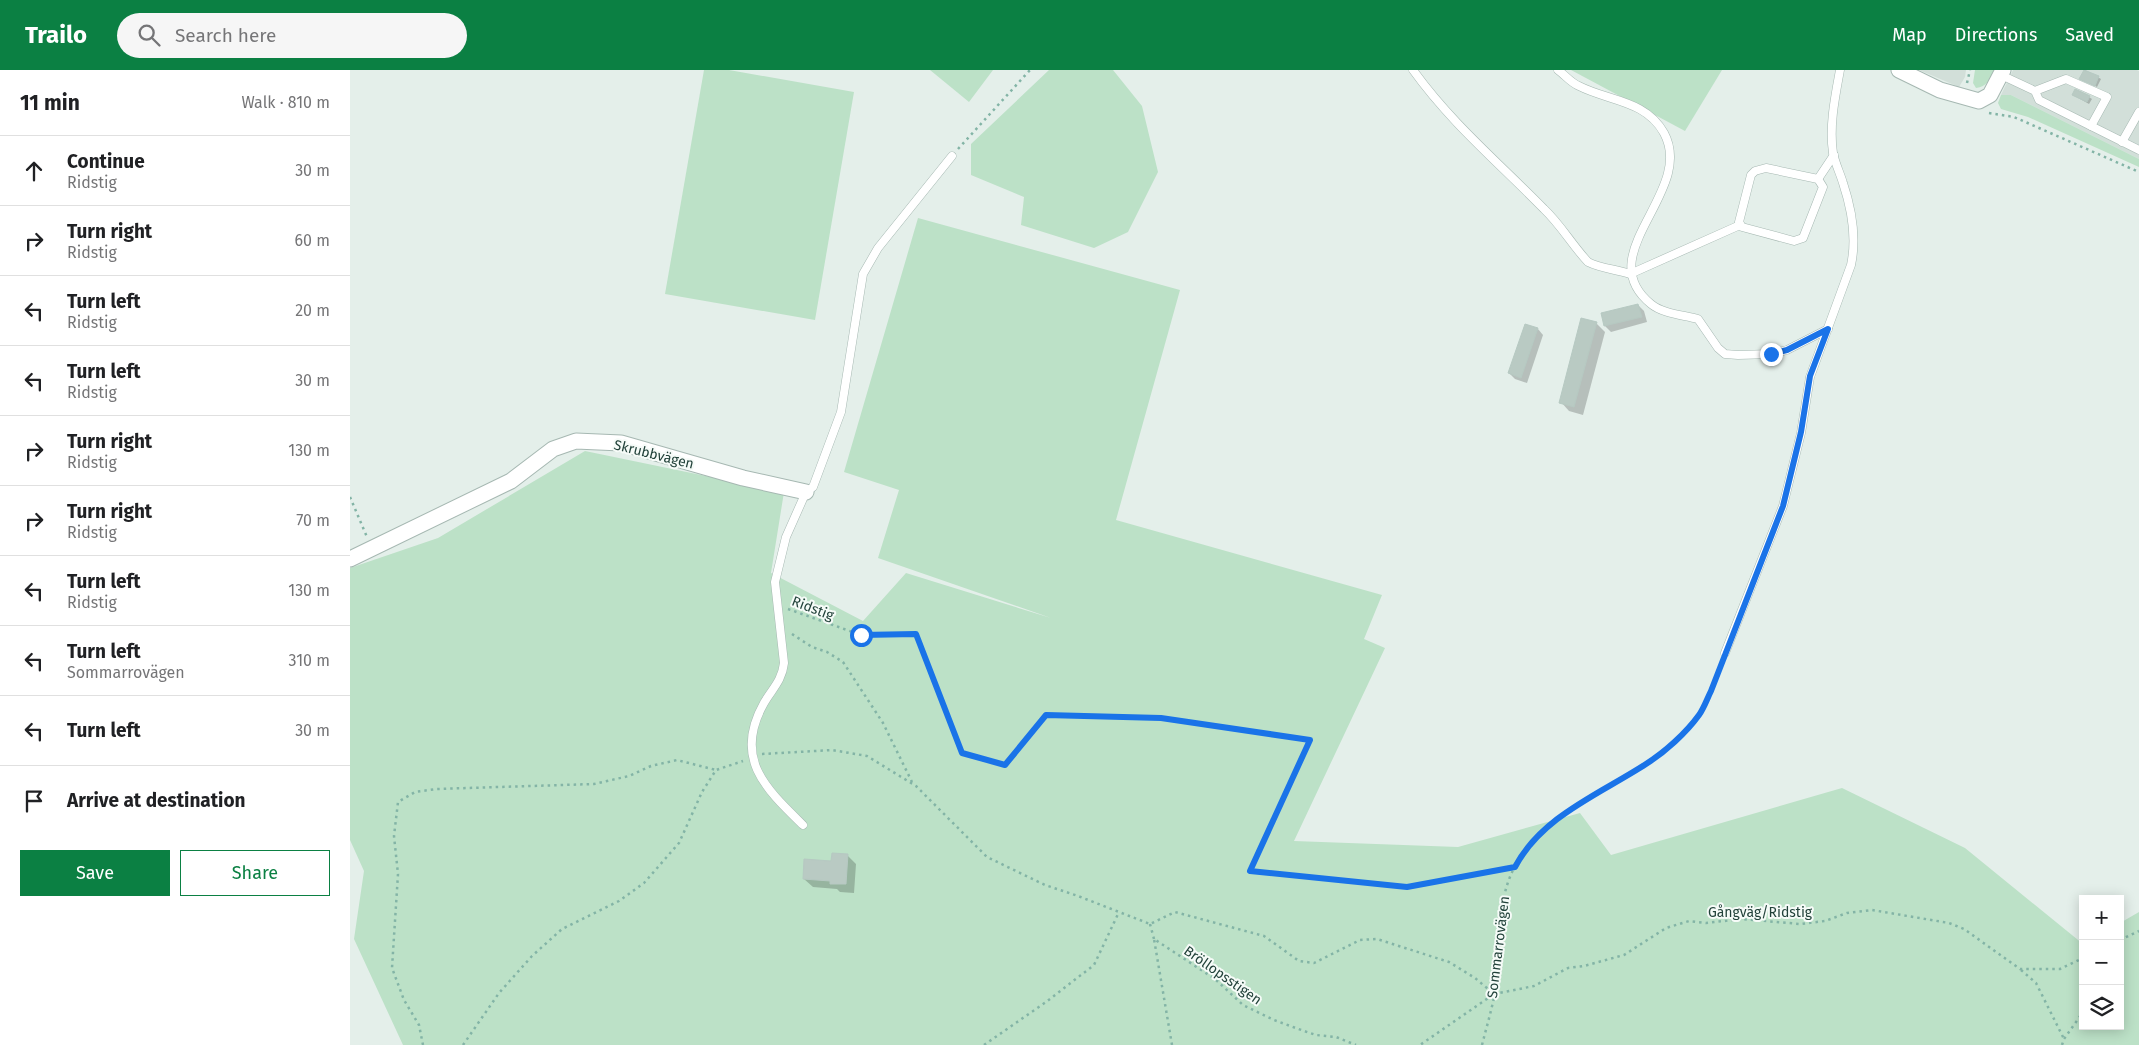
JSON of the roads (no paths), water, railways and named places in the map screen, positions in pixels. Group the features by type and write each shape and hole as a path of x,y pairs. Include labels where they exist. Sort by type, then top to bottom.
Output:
{"street":[{"path":"1899,70 1940,90 1979,101 1990,95 2002,73"},
{"name":"Skrubbvägen","path":"350,559 511,481 553,449 576,441 621,442 743,478 806,492"}],"lane":[{"path":"1413,70 1439,105 1473,141 1546,210 1588,262 1596,266 1617,269 1630,274 1740,225 1794,241 1800,240 1803,238 1824,187 1818,179 1766,168 1755,171 1751,175 1739,220 1740,225"},
{"path":"1558,70 1577,85 1618,98 1646,112 1656,122 1669,143 1670,170 1663,190 1632,254 1630,274 1640,292 1651,304 1662,310 1698,319 1718,348 1725,354 1779,352 1802,343 1817,333 1828,329"},
{"path":"1725,653 1783,506 1801,432 1810,376 1828,329 1854,249 1852,215 1834,155 1832,123 1840,70"},
{"path":"2002,73 2035,91 2038,100 2139,150"},
{"path":"2035,91 2066,79 2106,97 2091,126"},
{"path":"2122,142 2139,112"},
{"path":"1818,179 1834,155"},
{"path":"802,825 766,787 758,774 752,758 752,733 764,703 783,675 784,663 775,582 786,538 806,492 814,488 840,412 863,274 878,248 952,156"}]}
